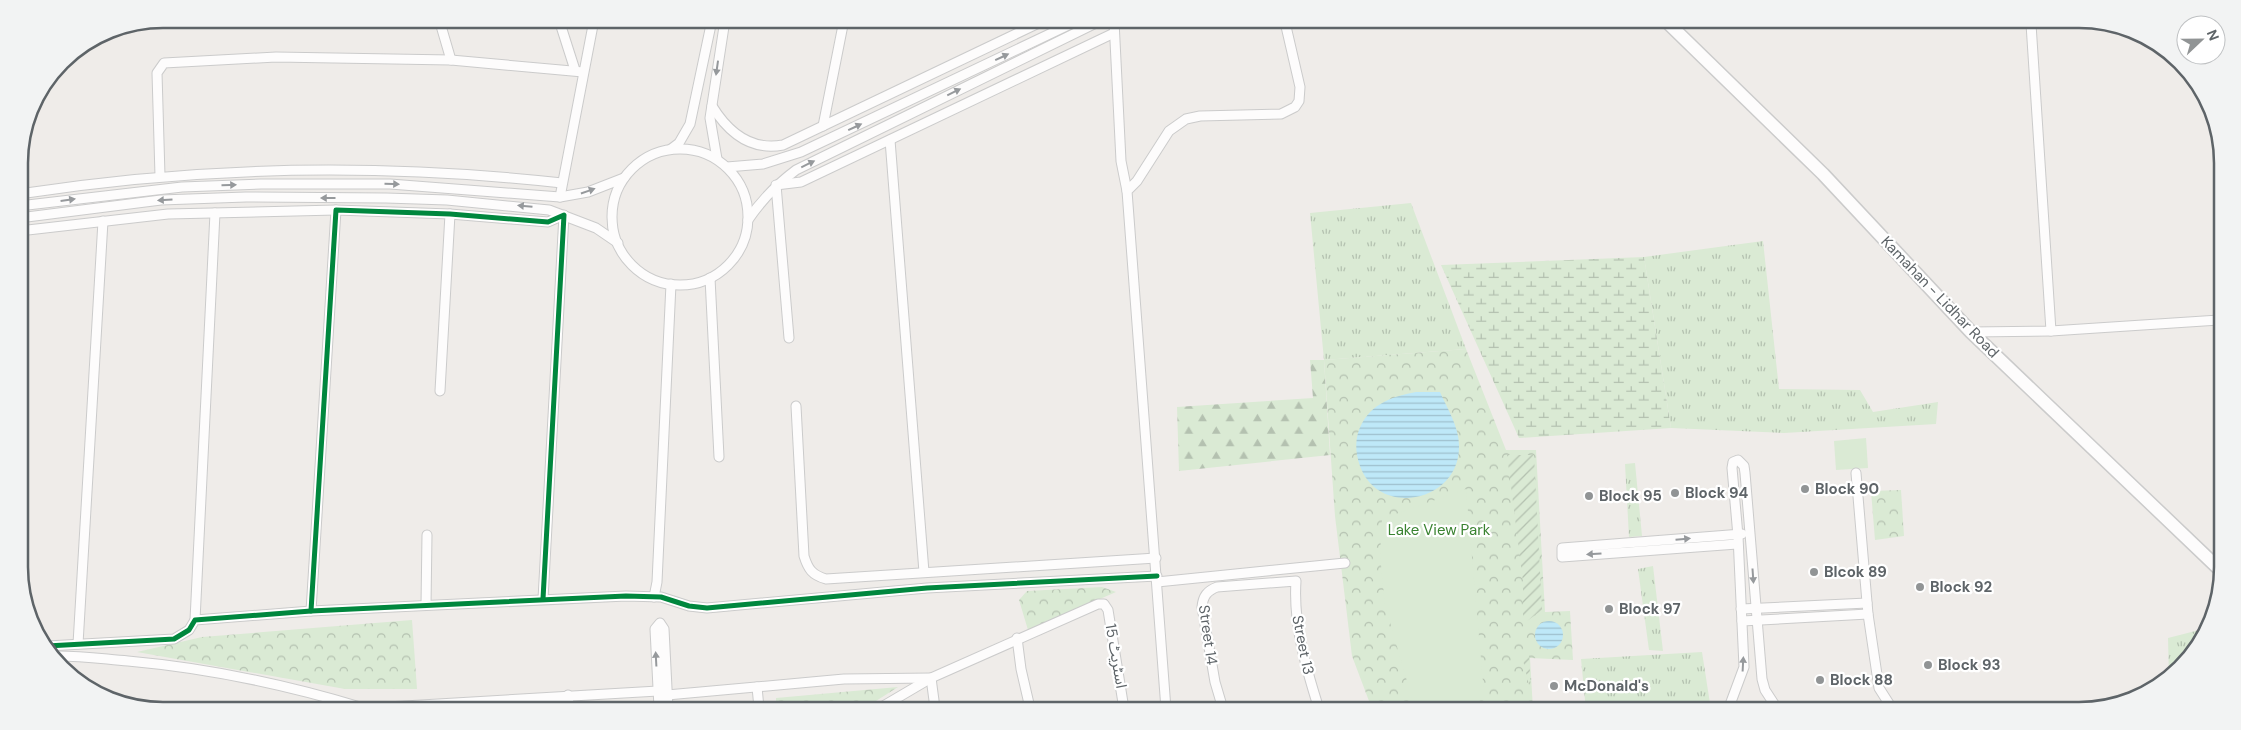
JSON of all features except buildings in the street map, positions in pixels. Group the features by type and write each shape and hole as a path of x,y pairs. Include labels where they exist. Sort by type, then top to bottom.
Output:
{"main road":[{"name":"Kamahan - Lidhar Road","path":"1673,28 1822,174 1972,332 2214,563"}],"street":[{"path":"442,28 452,60"},
{"path":"562,28 579,71"},
{"path":"560,197 579,71 592,28"},
{"path":"670,149 679,143 690,124 710,28"},
{"path":"717,159 711,133 712,106 725,28"},
{"path":"823,126 842,28"},
{"path":"712,106 721,121 732,132 754,144 770,148 791,142 1028,28"},
{"path":"726,167 763,164 801,152 1062,28"},
{"path":"748,220 746,200 739,182 717,159 703,152 687,148 670,149 652,154 636,164 624,178 614,203 614,230 618,243 627,258 639,271 654,279 671,284 698,282 710,278 733,260 741,248 748,220 761,200 776,184 796,170 1086,28"},
{"path":"1114,28 1121,160 1128,191 1166,702"},
{"path":"1128,191 1138,181 1169,131 1186,120 1200,116 1281,114 1295,107 1299,101 1300,87 1286,28"},
{"path":"2031,28 2051,331"},
{"path":"776,184 801,182 1114,33"},
{"path":"160,176 157,72 164,63 276,56 452,60 579,71"},
{"path":"890,140 924,572"},
{"path":"28,193 107,181 160,176 332,169 441,173 562,183"},
{"path":"28,205 182,187 261,184 390,184 560,197 588,192 624,178"},
{"path":"776,184 789,338"},
{"path":"28,217 161,200 246,197 438,200 532,207 564,215 596,228 618,243"},
{"path":"28,230 168,214 336,210 450,214 548,222 564,215"},
{"path":"311,611 336,210"},
{"path":"52,646 174,639 189,630 195,620 215,213"},
{"path":"440,391 450,214"},
{"path":"543,599 564,215"},
{"path":"78,644 103,221"},
{"path":"710,278 719,458"},
{"path":"654,597 671,284"},
{"path":"1972,332 2051,331 2214,320"},
{"path":"796,406 804,556 810,571 826,579 1156,558"},
{"path":"1731,702 1744,667 1732,468 1733,462 1738,460 1744,466 1745,473 1762,679 1765,690 1773,702"},
{"path":"1856,473 1868,614 1879,688 1888,702"},
{"path":"1737,540 1741,534 1748,536 1751,542"},
{"path":"426,605 427,535"},
{"path":"1643,546 1562,557 1562,548 1643,546 1737,540"},
{"path":"195,620 311,611 626,596 654,597 707,608 927,588 1157,579 1345,563"},
{"name":"Street 14","path":"1221,702 1215,682 1202,607 1203,598 1210,590 1218,587 1296,581"},
{"name":"Street 13","path":"1296,581 1295,598 1298,627 1317,702"},
{"name":"اسٹریٹ 15","path":"1017,638 1098,604 1104,604 1108,610 1123,702"},
{"path":"1742,609 1867,604"},
{"path":"1742,621 1868,614"},
{"path":"659,702 654,628 660,623 664,629 668,702"},
{"path":"890,702 931,678 1017,638 1021,669 1029,702"},
{"path":"61,656 94,658 210,671 341,702"},
{"path":"462,702 658,690 667,695 844,679 931,678"},
{"path":"931,678 934,702"},
{"path":"757,687 758,702"},
{"path":"568,695 569,702"}],"green space":[{"path":"1411,203 1466,349 1324,360 1310,213"},
{"path":"1763,241 1779,389 1860,390 1873,412 1938,402 1936,424 1784,433 1671,428 1644,257"},
{"path":"1644,257 1671,428 1519,438 1441,265"},
{"name":"Lake View Park","path":"1466,349 1506,450 1536,450 1545,612 1570,611 1573,660 1530,658 1533,702 1369,702 1352,656 1335,516 1324,360"},
{"path":"1310,360 1324,360 1330,455 1179,471 1177,407 1313,398"},
{"path":"1866,438 1868,468 1836,470 1834,441"},
{"path":"1507,455 1534,455 1542,610 1523,624 1523,582"},
{"path":"1635,463 1642,536 1629,537 1625,464"},
{"path":"1466,489 1484,693 1479,702 1413,702 1385,605 1380,555 1382,519"},
{"path":"1901,490 1904,536 1875,540 1871,491"},
{"path":"1653,566 1663,651 1649,650 1638,569"},
{"path":"1102,587 1116,592 1028,630 1019,600 1027,591"},
{"path":"412,620 417,689 345,689 137,652 202,637"},
{"path":"2198,630 2191,643 2169,668 2168,638"},
{"path":"1702,652 1710,702 1585,702 1581,659"},
{"path":"1529,655 1531,693 1523,660"},
{"path":"898,687 874,702 776,702 776,698"}],"water":[{"path":"1416,392 1440,392 1457,431 1459,445 1456,464 1447,480 1434,491 1417,497 1400,498 1384,493 1370,483 1360,466 1356,449 1357,437 1362,423 1373,409 1389,400"},
{"path":"1549,621 1559,625 1563,635 1559,645 1549,649 1539,645 1535,635 1539,625"}],"cycle path":[{"path":"311,611 336,210 450,214 548,222 564,215 543,599"},
{"path":"52,646 174,639 189,630 195,620 311,611 626,596 661,597 689,606 707,608 927,588 1157,576"}],"place":[{"name":"Block 90","path":"1805,489"},
{"name":"Block 94","path":"1675,493"},
{"name":"Block 95","path":"1589,496"},
{"name":"Blcok 89","path":"1814,572"},
{"name":"Block 92","path":"1920,587"},
{"name":"Block 97","path":"1609,609"},
{"name":"Block 93","path":"1928,665"},
{"name":"Block 88","path":"1820,680"},
{"name":"McDonald's","path":"1554,686"}]}
